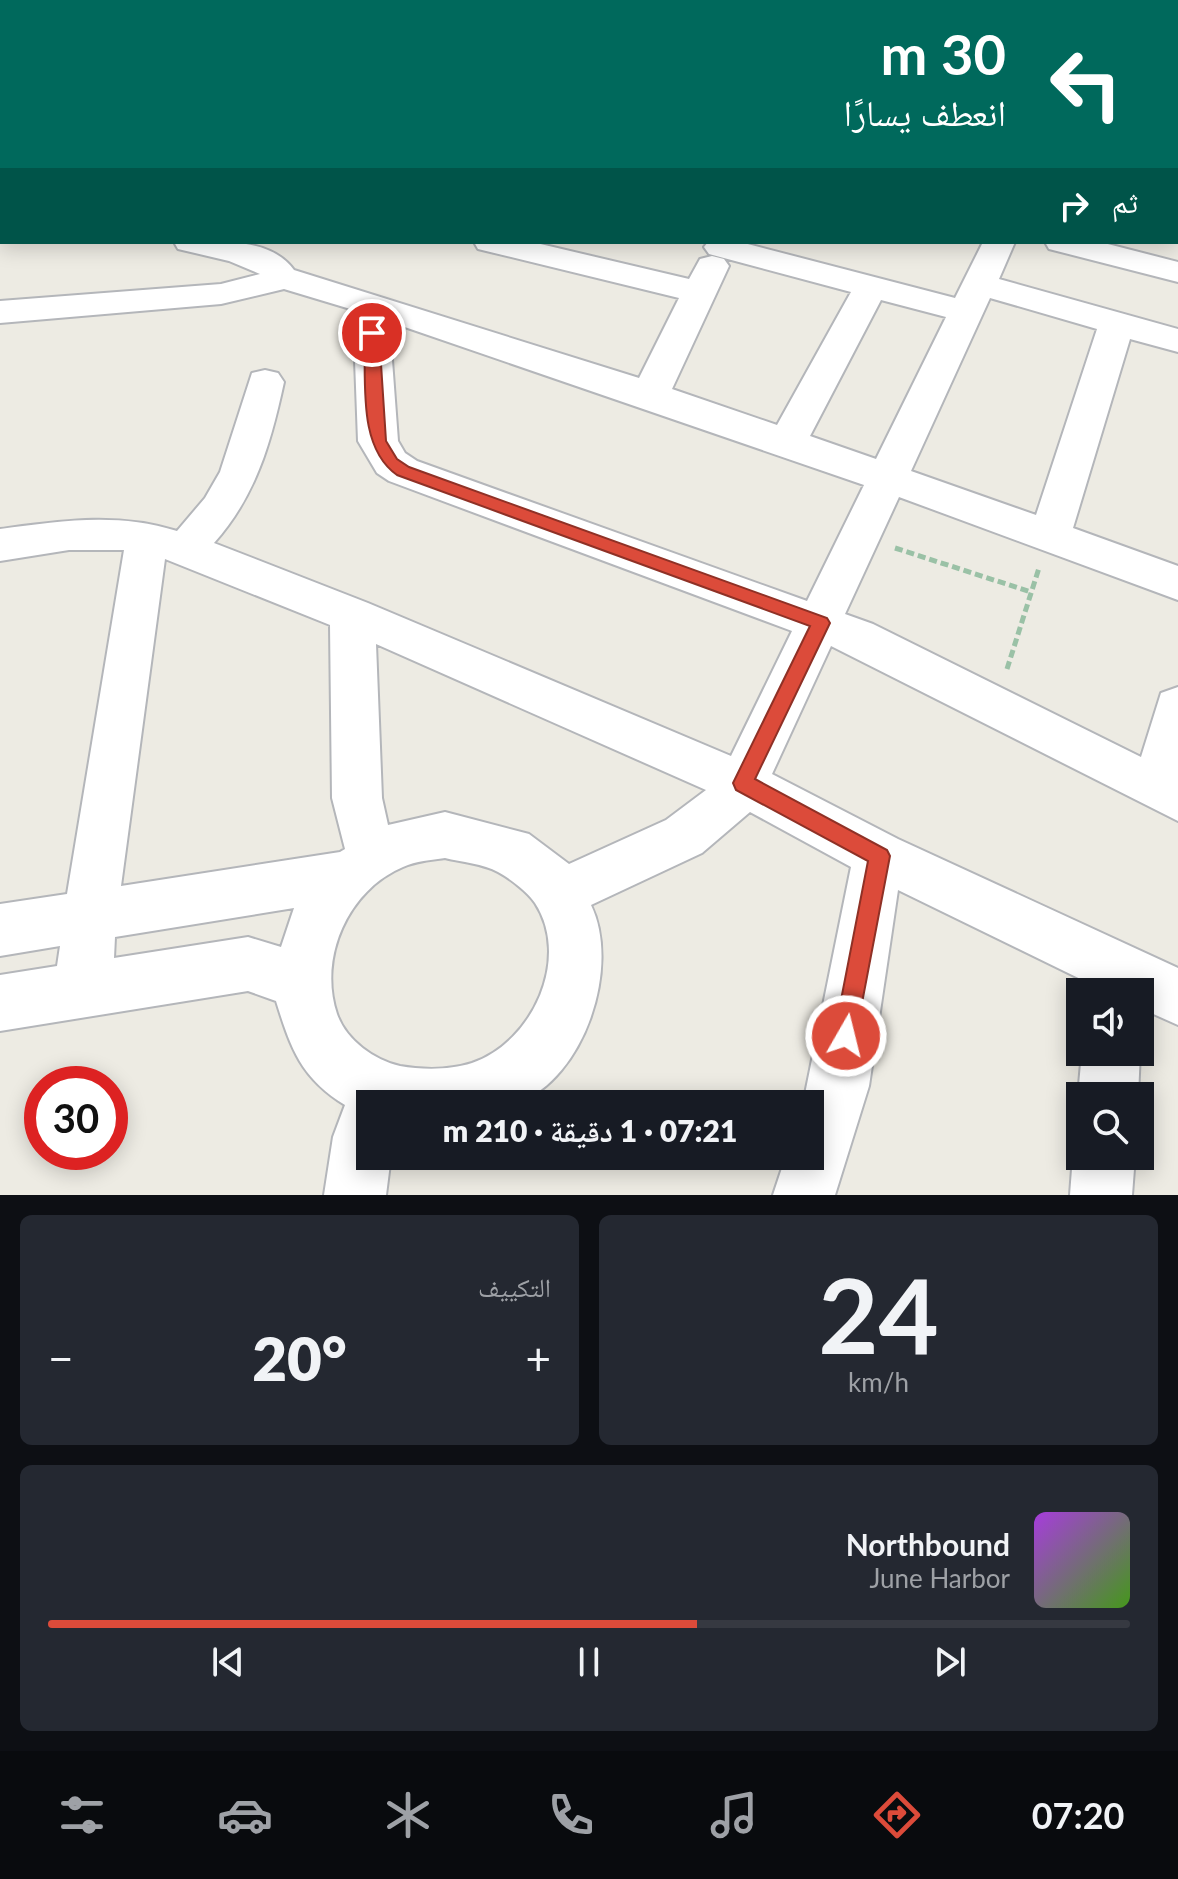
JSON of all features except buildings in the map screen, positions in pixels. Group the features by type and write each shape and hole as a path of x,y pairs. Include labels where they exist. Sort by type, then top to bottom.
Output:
{"street":[{"path":"198,244 257,259 275,267 282,277 388,309 787,443 1178,583"},
{"path":"498,244 699,292"},
{"path":"823,274 836,244"},
{"path":"561,893 700,829 726,808 743,783 998,244"},
{"path":"1069,244 1178,272"},
{"path":"649,397 722,245 871,287 973,298 1117,323 1168,338 1178,293"},
{"path":"0,312 221,294 258,287 282,277"},
{"path":"787,443 871,287"},
{"path":"388,309 376,324 371,342 378,441 391,463 403,471 821,623 885,650 1168,794 1178,707"},
{"path":"1050,536 1117,323"},
{"path":"83,989 90,915 166,543 234,490 251,445 265,382"},
{"path":"0,545 69,535 166,543 352,615 743,783 1110,978"},
{"path":"352,615 357,798 365,837 362,865"},
{"path":"362,1090 324,1048 308,1019 302,985 303,955 312,926 327,899 362,865 410,840 445,835 479,837 511,848 539,867 561,893 576,928 578,968 568,1009 544,1046 510,1076 479,1090"},
{"path":"804,1195 839,1086 864,925 880,856"},
{"path":"0,930 362,865"},
{"path":"0,1003 248,964 274,971 302,985"},
{"path":"1154,991 1178,997"},
{"path":"355,1195 358,1170"},
{"path":"1101,1195 1103,1170"}],"path":[{"path":"861,536 1031,592"},
{"path":"995,706 1050,536"}],"route":[{"path":"372,333 378,441 391,463 403,471 821,623 743,783 880,856 867,909 846,1036"}]}
